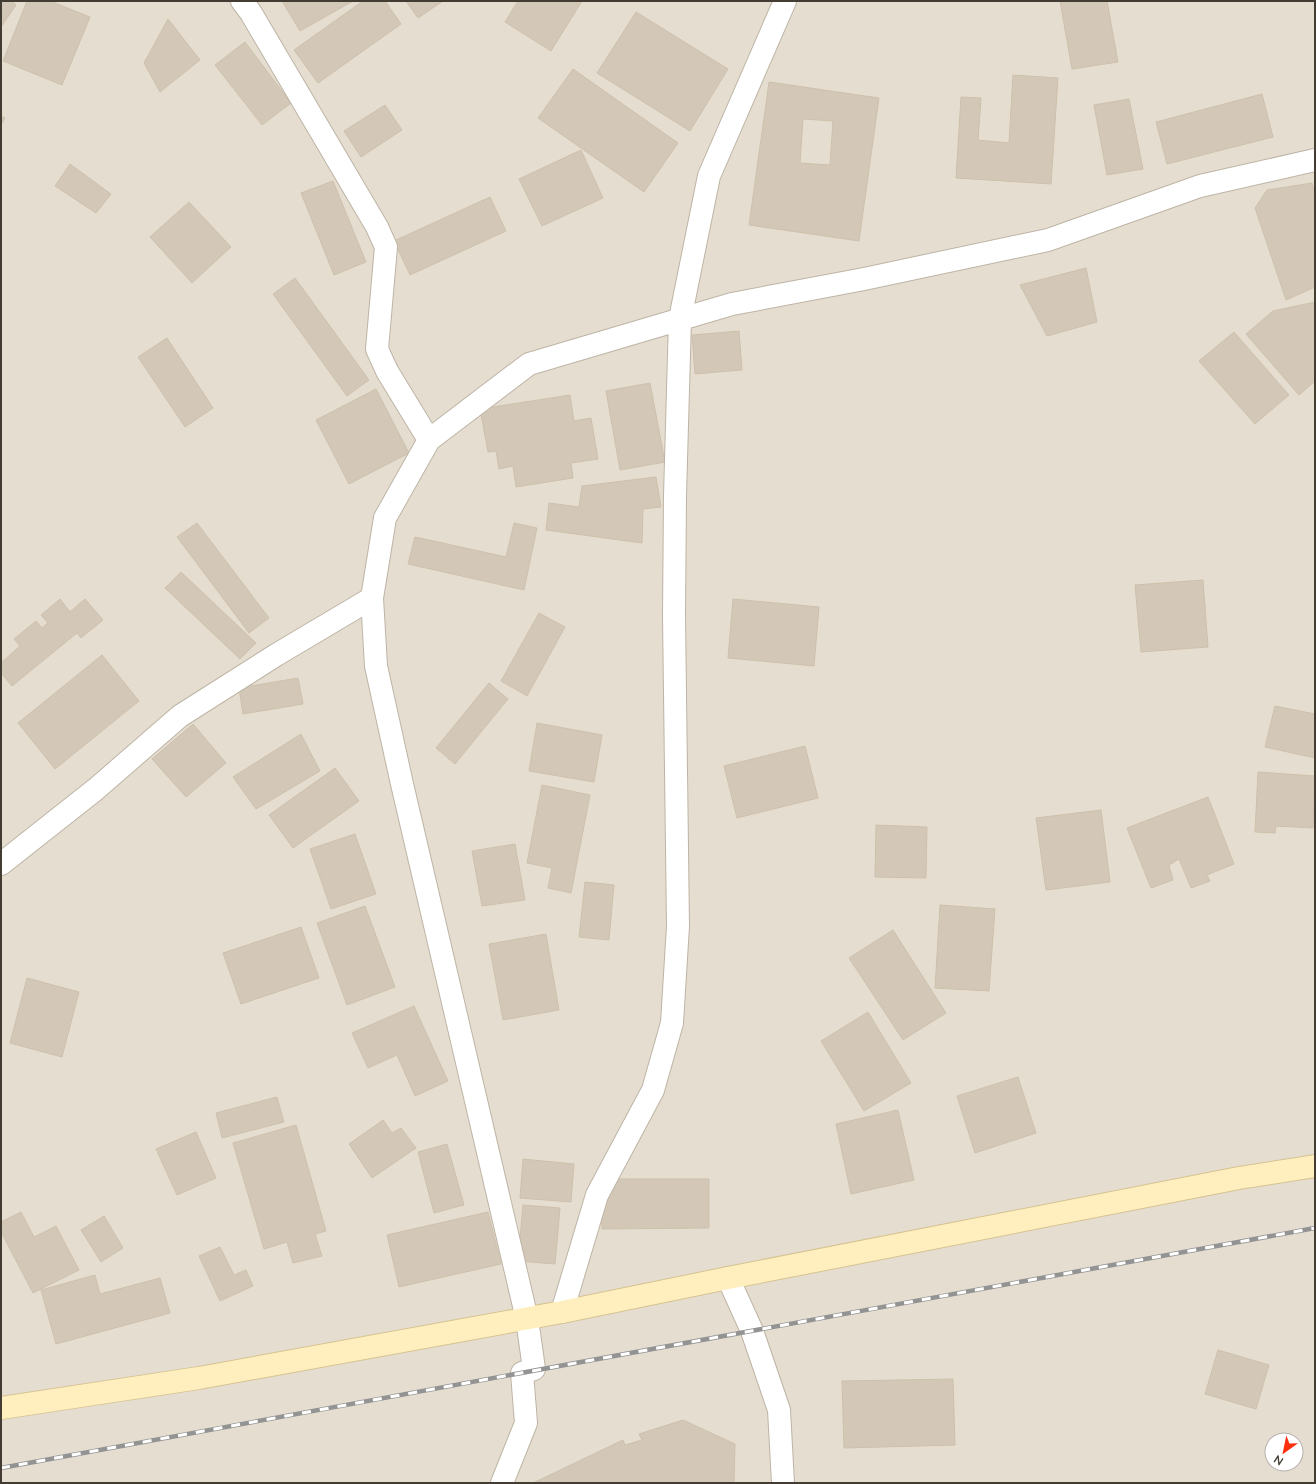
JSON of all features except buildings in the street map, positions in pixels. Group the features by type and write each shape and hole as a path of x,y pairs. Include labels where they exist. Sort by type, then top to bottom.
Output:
{"street":[{"path":"242,1 251,13 377,227 386,247 377,349 387,371 429,440"},
{"path":"562,1312 597,1195 653,1090 672,1023 678,926 674,615 675,496 680,319 709,176 785,1"},
{"path":"502,1483 526,1423 522,1373 534,1369 528,1319 376,666 372,598 385,518 429,440 529,364 732,304 864,279 1048,240 1200,186 1315,160"},
{"path":"1,864 96,789 180,716 276,655 372,598"},
{"path":"3,1404 199,1378 528,1319 728,1278 1239,1178 1315,1166"},
{"path":"728,1278 752,1331 779,1410 783,1483"}],"shaded area":[{"path":"1,1 1315,1 1315,1483 1,1483"}],"railway":[{"path":"1,1468 1315,1228"}]}
